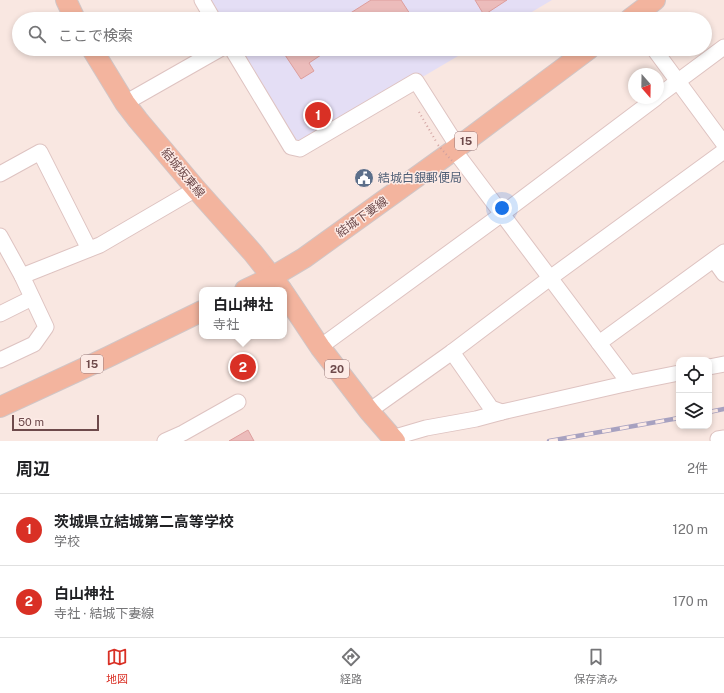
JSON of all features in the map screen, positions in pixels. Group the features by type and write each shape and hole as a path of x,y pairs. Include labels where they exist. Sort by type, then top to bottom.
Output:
{"main road":[{"path":"66,0 72,12"},
{"path":"640,12 655,0"},
{"name":"結城坂東線","path":"96,56 125,103 138,120 277,283"},
{"name":"結城下妻線","path":"259,287 277,283 304,258 580,56"},
{"name":"20","path":"287,298 320,347 369,411 394,440"},
{"name":"15","path":"0,407 199,312"}],"street":[{"path":"202,0 209,12"},
{"path":"712,56 724,47"},
{"path":"125,103 208,56"},
{"path":"236,56 291,147 300,149 416,81 451,151 502,214 629,383"},
{"path":"659,56 724,144"},
{"path":"664,92 712,56"},
{"path":"320,347 502,214 648,104"},
{"path":"369,411 452,352 550,278 724,151"},
{"path":"0,174 40,152 89,249"},
{"path":"22,276 100,245 196,189"},
{"path":"0,236 22,276 46,327 34,344 0,360"},
{"path":"599,343 719,256 724,274"},
{"path":"0,314 32,298"},
{"path":"452,352 491,408 502,412"},
{"path":"712,366 724,364"},
{"path":"394,440 426,428 476,419 629,383 676,374"},
{"path":"165,441 238,402"},
{"path":"718,441 718,439 724,438"}],"path":[{"path":"416,107 451,151"}],"shaded area":[{"path":"202,0 552,0 532,12 209,12"},
{"path":"237,56 458,56 300,149"}],"building":[{"path":"371,0 401,0 409,12 352,12"},
{"path":"475,0 507,0 489,12 482,12"},
{"path":"286,56 320,56 309,63 314,71 301,79"},
{"path":"248,430 254,441 229,441"}],"railway":[{"path":"712,411 724,409"},
{"path":"549,441 676,419"}],"place":[{"name":"茨城県立結城第二高等学校","path":"318,115"},
{"name":"結城白銀郵便局","path":"364,178"},
{"name":"白山神社","path":"243,367"}]}
